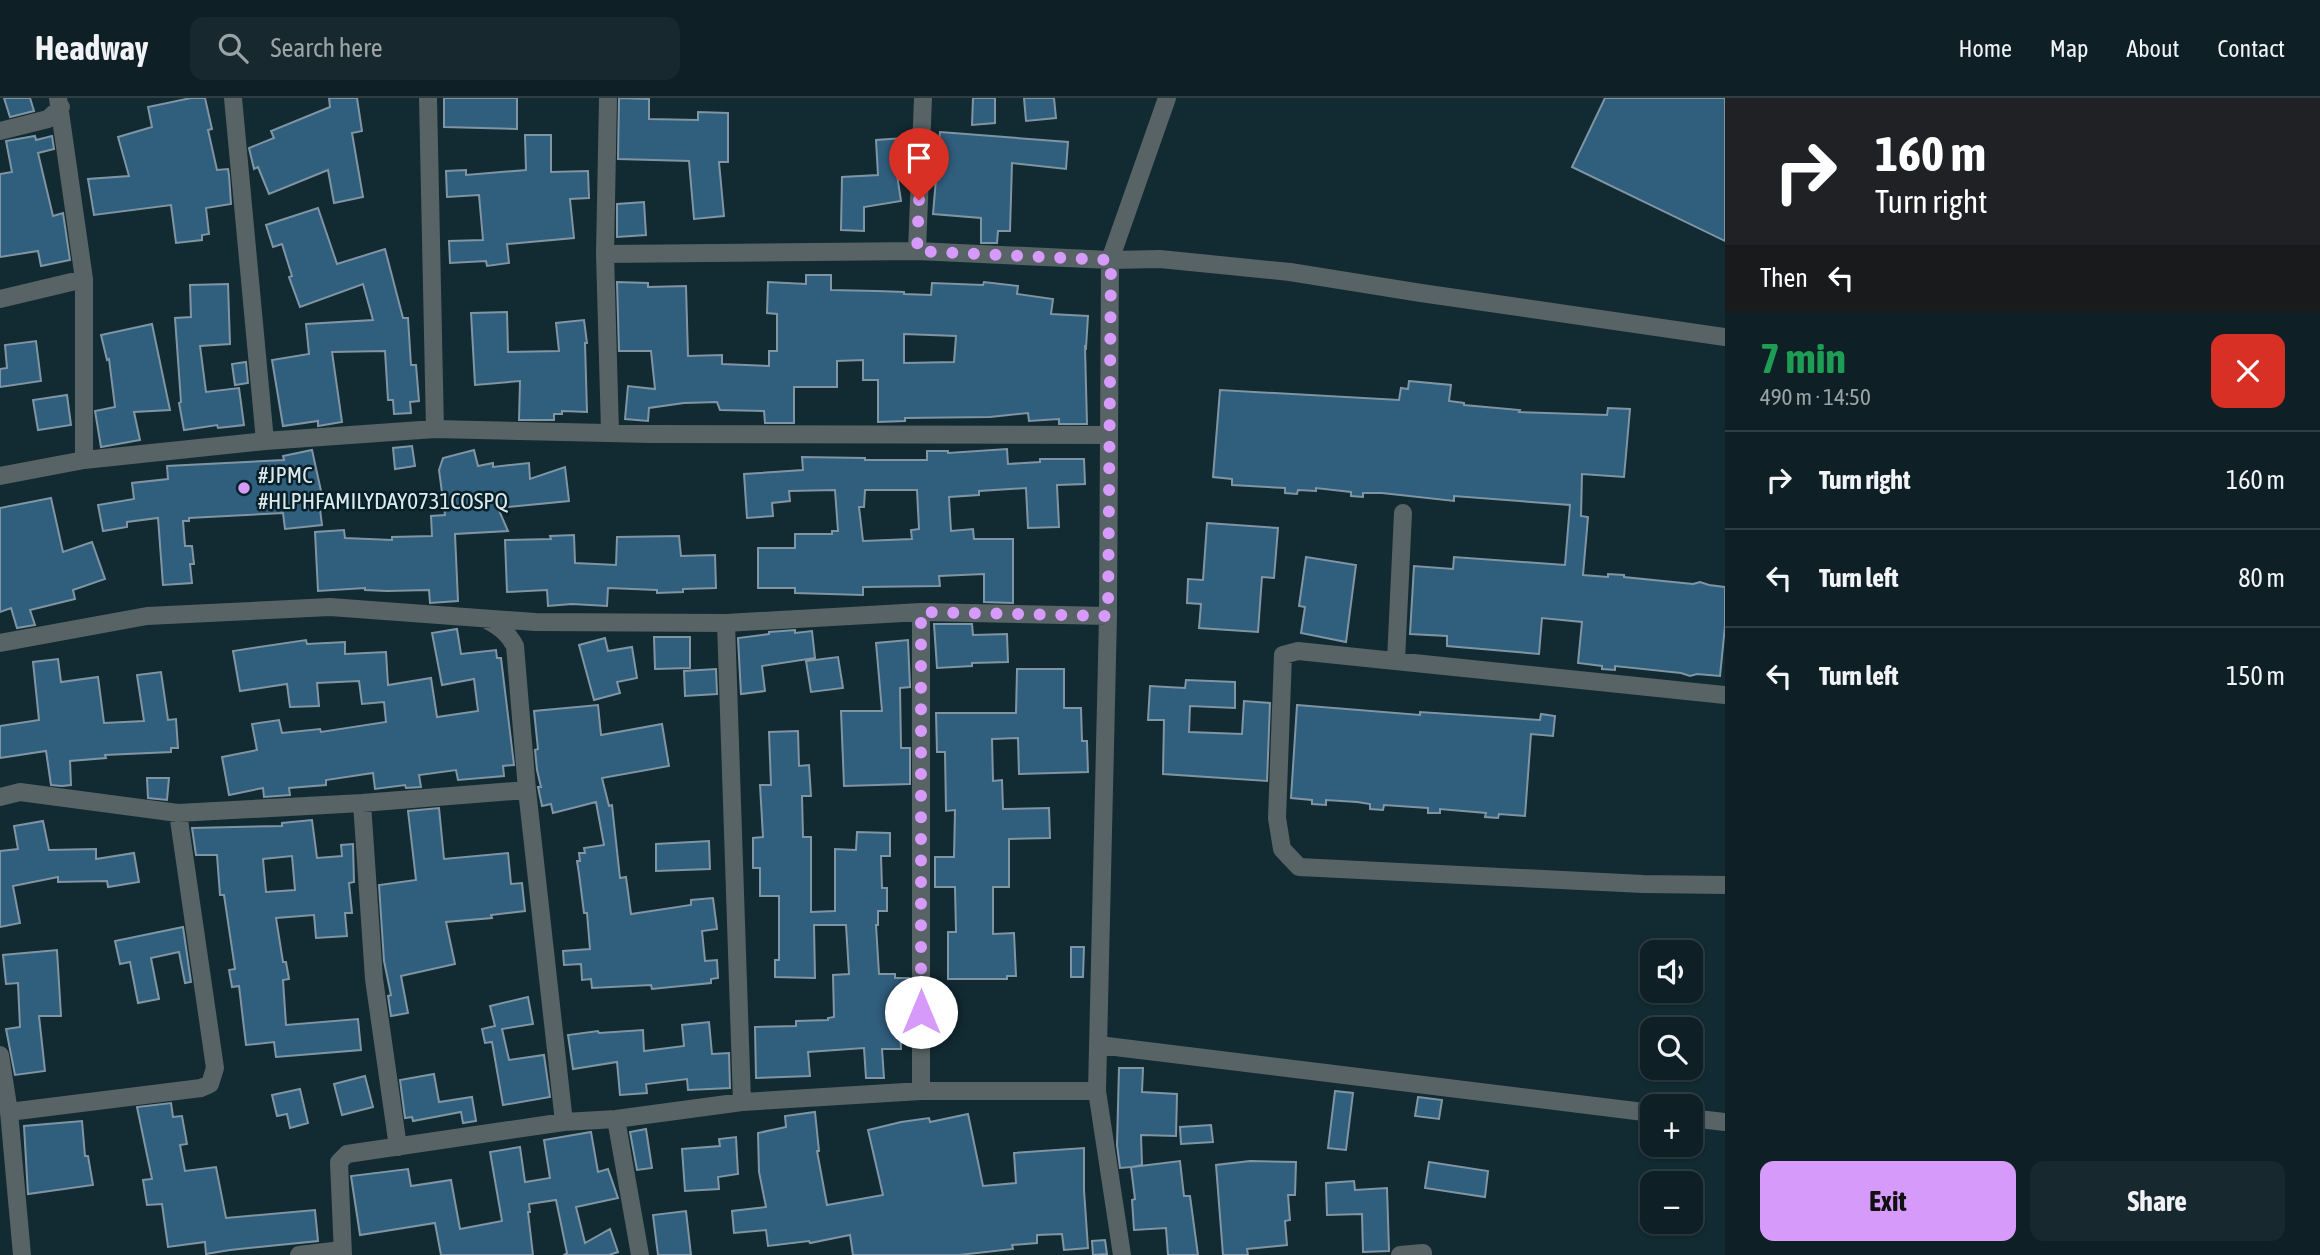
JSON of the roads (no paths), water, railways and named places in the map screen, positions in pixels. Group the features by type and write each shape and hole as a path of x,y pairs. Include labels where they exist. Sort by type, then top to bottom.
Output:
{"street":[{"path":"233,98 265,441"},
{"path":"428,98 435,429"},
{"path":"608,98 605,254 610,431"},
{"path":"917,251 923,98"},
{"path":"1122,1255 1097,1091 1108,616 1111,260 1167,98"},
{"path":"60,102 84,279 84,460"},
{"path":"0,131 48,118 60,102"},
{"path":"605,254 917,251 1111,260 1160,259 1290,272 1725,337"},
{"path":"0,299 84,279"},
{"path":"0,476 84,460 265,441 435,429 665,434 1108,435"},
{"path":"1396,660 1403,513"},
{"path":"0,643 146,617 330,607 535,622 726,623 921,612 1108,616"},
{"path":"921,612 921,1091"},
{"path":"481,617 499,626 509,635 515,646 527,790 564,1122"},
{"path":"515,646 535,622"},
{"path":"726,623 742,1102"},
{"path":"1725,695 1297,651 1283,655 1277,818 1282,849 1299,867 1643,884 1725,885"},
{"path":"0,797 20,792 178,813 362,803 527,790"},
{"path":"362,803 374,979 398,1147"},
{"path":"9,1112 201,1088 209,1084 215,1068 178,813"},
{"path":"1099,1045 1640,1112"},
{"path":"0,1055 9,1112 22,1255"},
{"path":"299,1255 342,1252 339,1162 347,1154 564,1122 616,1119 742,1102 921,1091 1097,1091"},
{"path":"616,1119 640,1255"},
{"path":"1703,1119 1725,1122"},
{"path":"1400,1255 1423,1255"}],"place":[{"name":"#JPMC #HLPHFAMILYDAY0731COSPQ","path":"244,488"}]}
